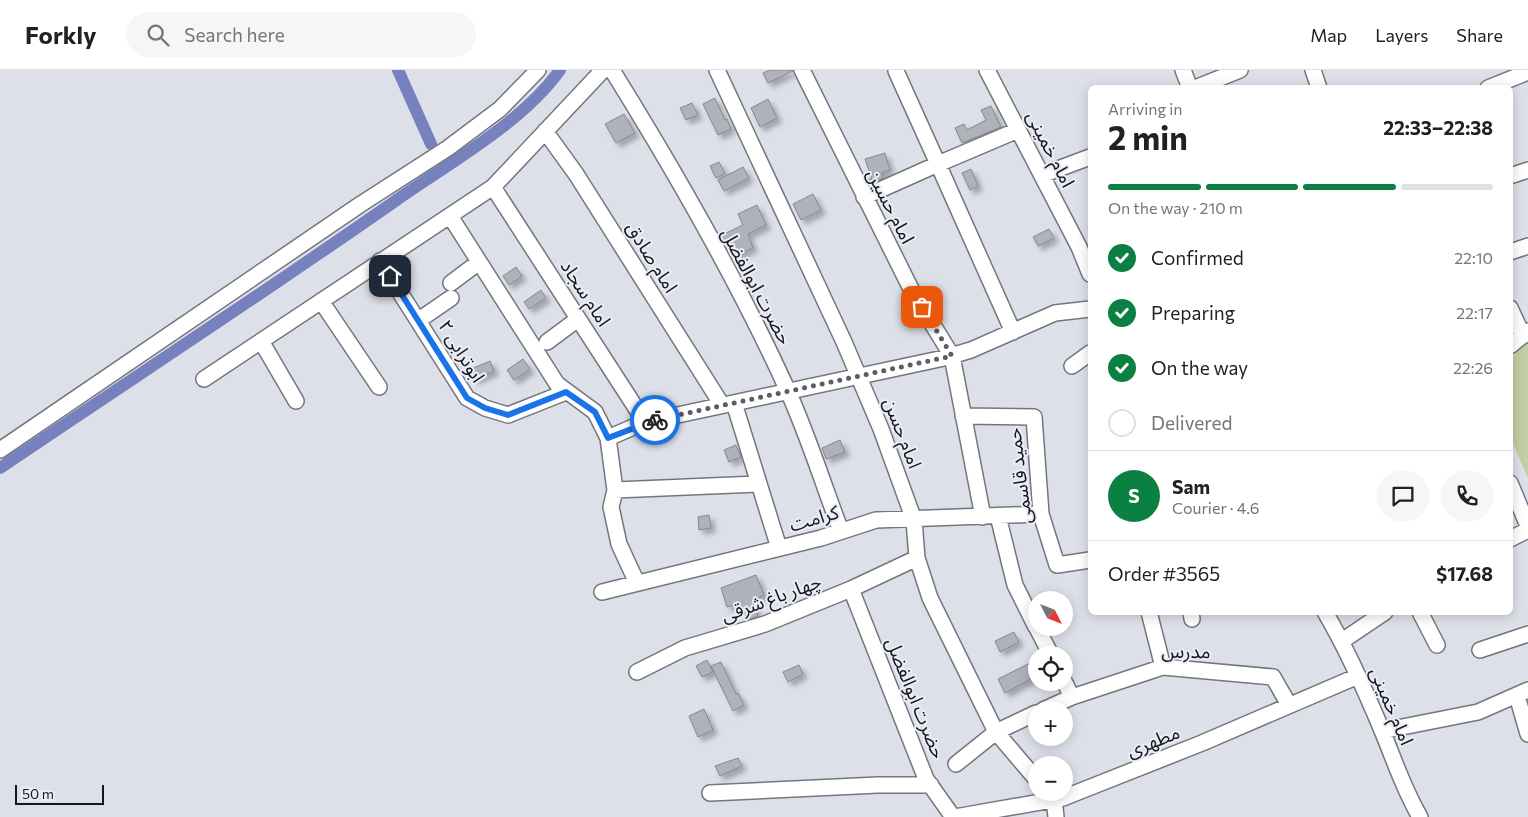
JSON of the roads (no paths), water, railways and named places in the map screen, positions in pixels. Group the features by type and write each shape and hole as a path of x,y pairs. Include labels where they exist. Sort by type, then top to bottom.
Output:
{"street":[{"path":"0,450 353,209 448,148 500,110 538,70"},
{"path":"204,379 493,187 603,70"},
{"name":"حضرت ابوالفضل","path":"612,70 646,124 742,296 788,391 841,531"},
{"name":"امام حسن","path":"717,70 881,429 914,520 917,558 930,598 996,732 1028,770"},
{"name":"امام حسین","path":"802,70 912,291 952,356"},
{"name":"امام خمینی","path":"987,70 1079,247 1088,269"},
{"path":"1183,70 1189,85"},
{"path":"1202,85 1240,70"},
{"path":"1313,70 1318,85"},
{"path":"896,71 1012,332"},
{"path":"1496,85 1528,72"},
{"path":"864,197 1018,130"},
{"name":"امام صادق","path":"545,131 576,174 728,404 758,484 778,548"},
{"path":"1042,176 1088,158"},
{"path":"1513,175 1528,170"},
{"name":"امام سجاد","path":"493,187 645,422"},
{"path":"450,216 557,384 595,412 608,438 615,490 611,507 619,544 638,583"},
{"path":"1513,251 1528,246"},
{"name":"ابوترابی ۲","path":"380,261 450,368 459,389 467,398 485,408 508,415 566,392"},
{"path":"451,283 479,262"},
{"path":"419,320 451,298"},
{"path":"321,301 379,387"},
{"path":"608,438 645,422 952,356 1055,313 1088,309"},
{"path":"1513,313 1526,333 1513,344"},
{"path":"547,342 578,319"},
{"path":"260,341 296,402"},
{"path":"1072,366 1088,354"},
{"path":"952,356 982,517"},
{"name":"حمید قاسمی","path":"963,416 1034,417 1041,514 1057,565 1088,560"},
{"path":"615,490 758,484"},
{"path":"1513,490 1528,528 1513,537"},
{"name":"کرامت","path":"602,592 778,548 876,520 1041,514"},
{"path":"998,516 1015,585 1028,611"},
{"name":"چهار باغ شرقی","path":"637,672 685,648 765,624 851,589 917,558"},
{"name":"حضرت ابوالفضل","path":"851,589 926,779 954,817"},
{"path":"1150,615 1163,667"},
{"name":"امام خمینی","path":"1327,615 1342,641 1382,731 1407,795 1420,817"},
{"path":"1342,641 1381,615"},
{"path":"1422,615 1437,646"},
{"path":"1480,650 1528,634"},
{"name":"مدرس","path":"1063,701 1163,667 1273,677 1289,705"},
{"name":"مطهری","path":"1073,794 1202,743 1358,676"},
{"path":"1069,691 1072,697"},
{"path":"1382,731 1478,712 1523,693 1528,734"},
{"path":"956,764 996,732 1028,717"},
{"path":"710,793 878,785 931,785"},
{"name":"مطهری","path":"954,817 1028,801"},
{"path":"1052,801 1056,817"}],"waterway":[{"path":"398,70 431,144"},
{"path":"0,468 463,156 527,107 560,70"}]}
